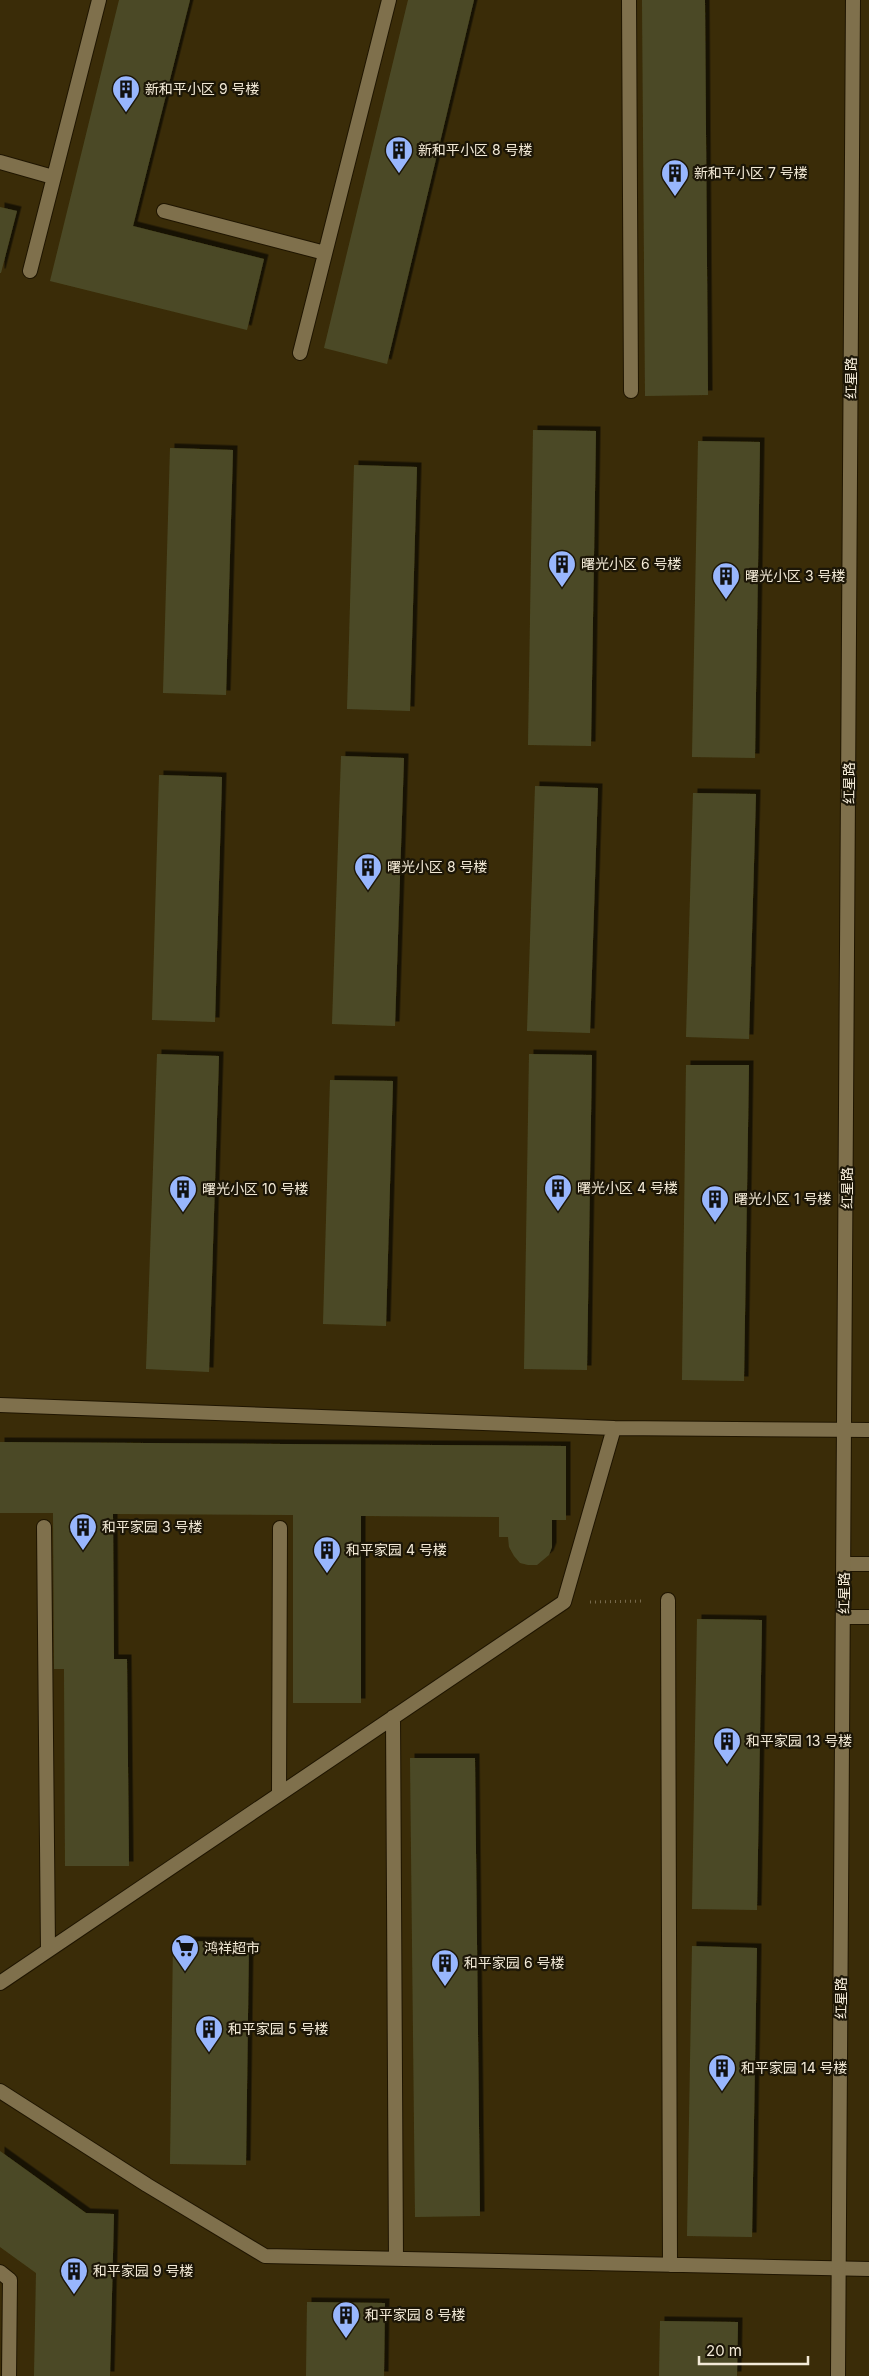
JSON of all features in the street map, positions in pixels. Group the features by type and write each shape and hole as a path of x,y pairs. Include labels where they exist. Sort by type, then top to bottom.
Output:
{"street":[{"path":"30,271 99,0"},
{"path":"300,353 389,0"},
{"path":"629,0 631,391"},
{"name":"红星路","path":"838,2376 853,0"},
{"path":"0,162 53,177"},
{"path":"164,212 325,253"},
{"path":"0,1406 614,1428 869,1430"},
{"path":"0,1983 564,1602 614,1428"},
{"path":"44,1527 48,1950"},
{"path":"279,1794 280,1528"},
{"path":"844,1564 869,1564"},
{"path":"668,1600 670,2265"},
{"path":"844,1617 869,1617"},
{"path":"393,1717 396,2259"},
{"path":"0,2091 147,2186 265,2256 869,2270"},
{"path":"0,2272 10,2280 9,2376"}],"path":[{"path":"564,1602 668,1600"}],"building":[{"name":"新和平小区 9 号楼","path":"119,0 190,0 133,226 264,259 247,330 50,281"},
{"name":"新和平小区 8 号楼","path":"408,0 474,0 387,364 324,348"},
{"name":"新和平小区 7 号楼","path":"642,0 705,0 708,395 645,396"},
{"path":"0,207 17,211 1,273 0,273"},
{"name":"曙光小区 6 号楼","path":"533,430 596,431 591,746 528,745"},
{"name":"曙光小区 3 号楼","path":"698,441 760,442 755,758 692,757"},
{"path":"170,448 233,450 226,695 163,693"},
{"path":"354,465 417,467 410,711 347,709"},
{"name":"曙光小区 8 号楼","path":"341,756 404,758 395,1026 332,1024"},
{"path":"159,775 222,777 215,1022 152,1020"},
{"path":"535,786 598,788 590,1033 527,1031"},
{"path":"693,793 756,794 749,1039 686,1037"},
{"name":"曙光小区 10 号楼","path":"157,1054 219,1056 209,1372 146,1369"},
{"name":"曙光小区 4 号楼","path":"529,1054 592,1055 587,1370 524,1369"},
{"name":"曙光小区 1 号楼","path":"686,1065 749,1065 744,1381 682,1380"},
{"path":"330,1080 393,1081 386,1326 323,1324"},
{"path":"0,1442 566,1446 566,1520 552,1520 552,1547 549,1555 537,1565 528,1565 520,1563 514,1556 509,1547 508,1537 499,1537 499,1517 361,1516 361,1703 293,1703 293,1515 113,1514 114,1659 127,1659 129,1866 65,1866 64,1669 54,1669 53,1513 0,1513"},
{"name":"和平家园 13 号楼","path":"697,1619 762,1620 757,1910 692,1909"},
{"name":"和平家园 6 号楼","path":"410,1758 475,1758 480,2216 415,2217"},
{"name":"和平家园 5 号楼","path":"173,1941 249,1942 246,2165 170,2164"},
{"name":"和平家园 14 号楼","path":"692,1946 757,1948 752,2237 687,2236"},
{"name":"和平家园 9 号楼","path":"0,2151 86,2213 114,2214 110,2376 34,2376 36,2273 0,2247"},
{"name":"和平家园 8 号楼","path":"307,2302 385,2303 384,2376 306,2376"},
{"path":"660,2321 738,2322 737,2376 659,2376"}],"place":[{"name":"新和平小区 9 号楼","path":"126,113"},
{"name":"新和平小区 8 号楼","path":"399,174"},
{"name":"新和平小区 7 号楼","path":"675,197"},
{"name":"曙光小区 6 号楼","path":"562,588"},
{"name":"曙光小区 3 号楼","path":"726,600"},
{"name":"曙光小区 8 号楼","path":"368,891"},
{"name":"曙光小区 4 号楼","path":"558,1212"},
{"name":"曙光小区 10 号楼","path":"183,1213"},
{"name":"曙光小区 1 号楼","path":"715,1223"},
{"name":"和平家园 3 号楼","path":"83,1551"},
{"name":"和平家园 4 号楼","path":"327,1574"},
{"name":"和平家园 13 号楼","path":"727,1765"},
{"name":"鸿祥超市","path":"185,1972"},
{"name":"和平家园 6 号楼","path":"445,1987"},
{"name":"和平家园 5 号楼","path":"209,2053"},
{"name":"和平家园 14 号楼","path":"722,2092"},
{"name":"和平家园 9 号楼","path":"74,2295"},
{"name":"和平家园 8 号楼","path":"346,2339"}]}
